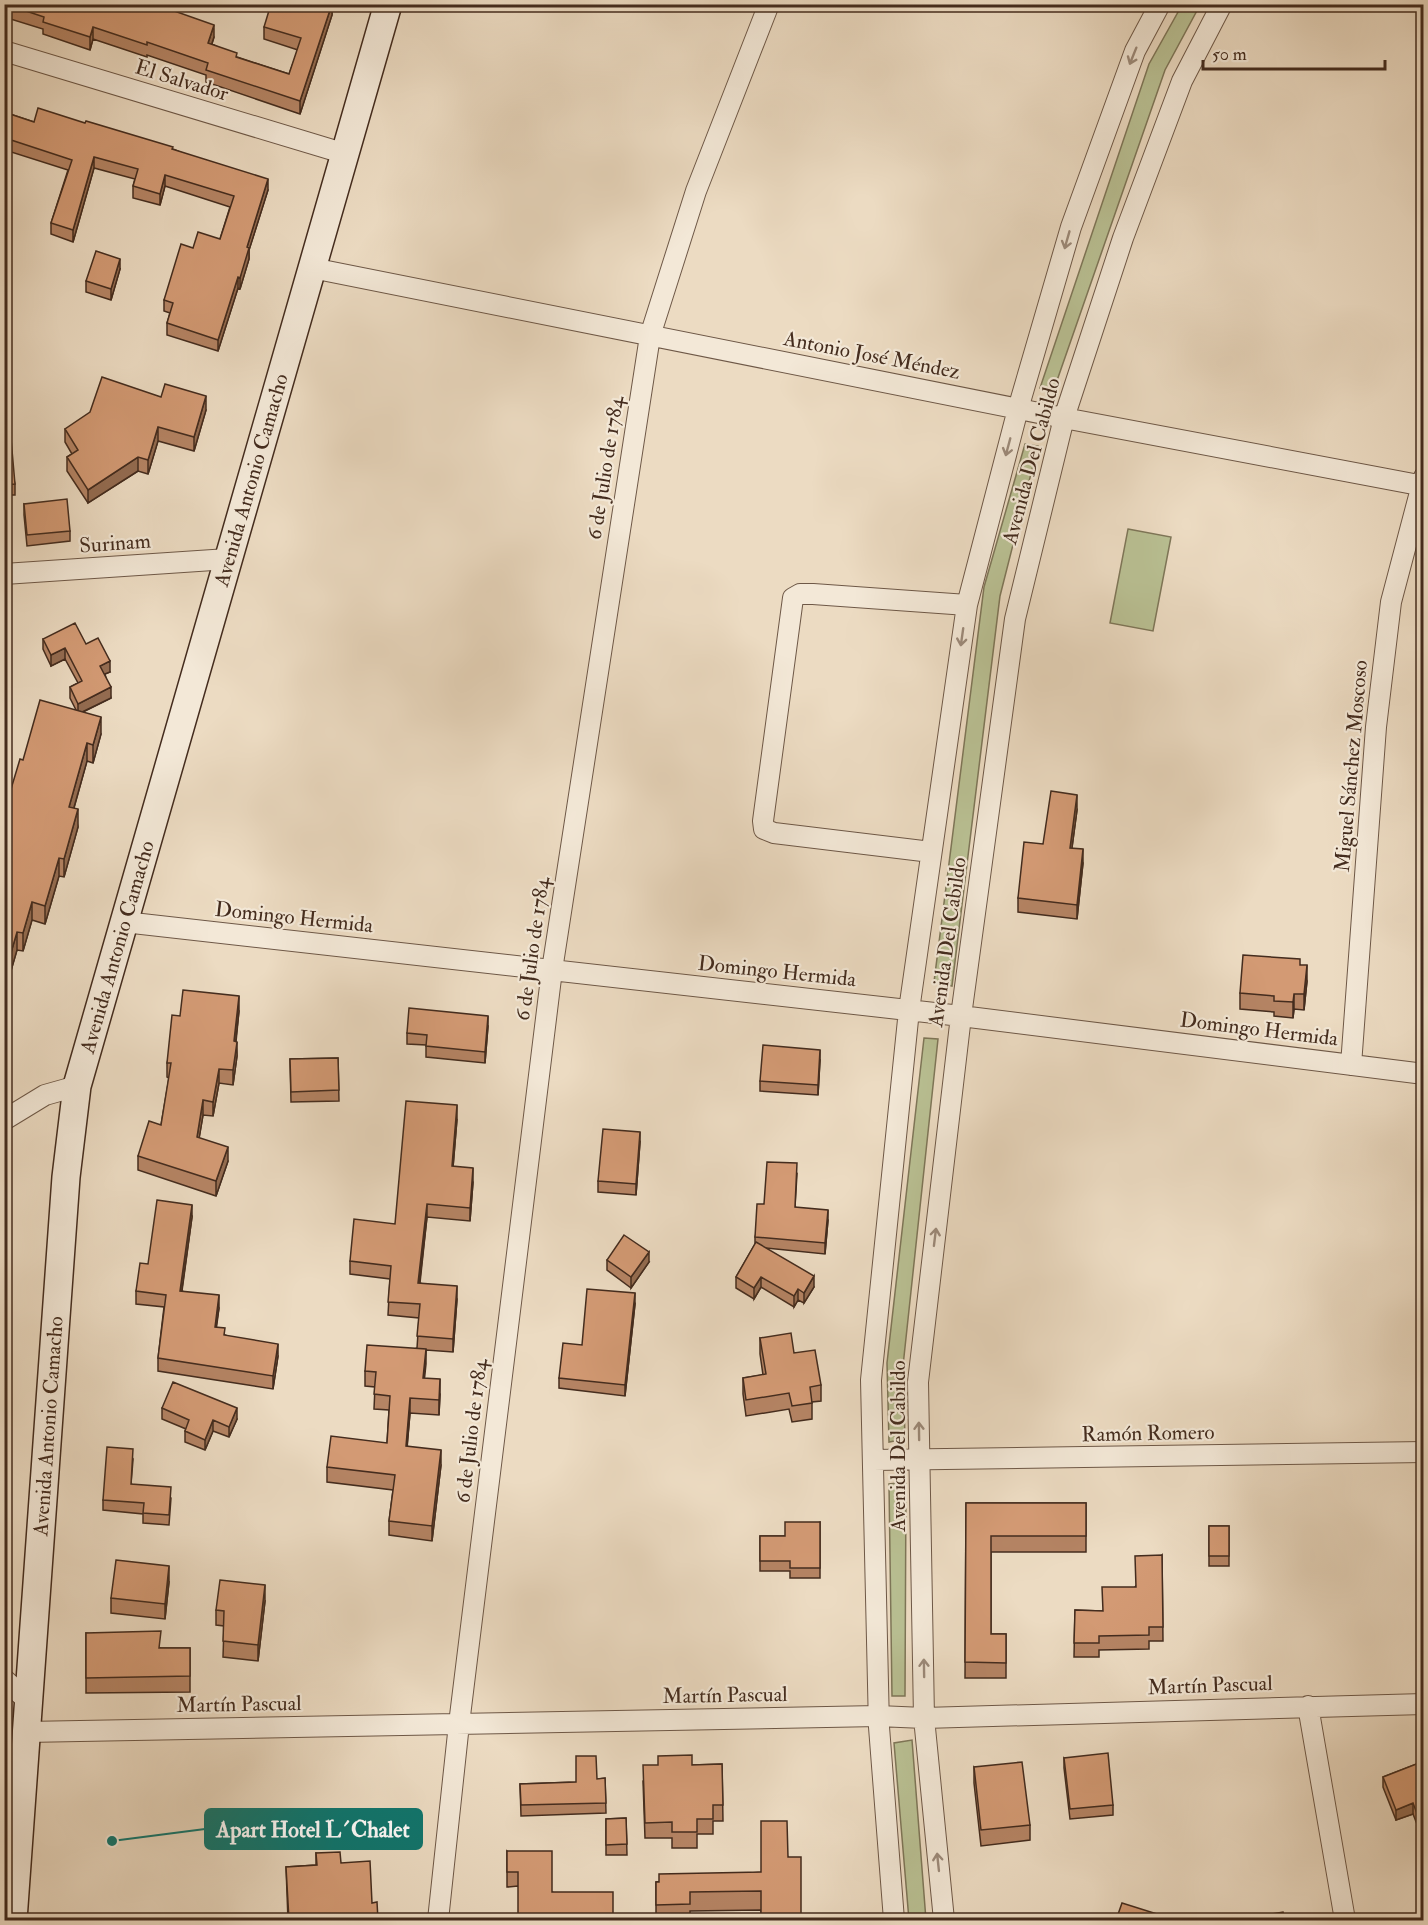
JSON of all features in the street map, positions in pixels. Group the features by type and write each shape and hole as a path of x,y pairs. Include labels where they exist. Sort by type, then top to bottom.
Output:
{"street":[{"name":"Avenida Antonio Camacho","path":"13,1920 66,1176 77,1086 388,4"},
{"name":"6 de Julio de 1784","path":"438,1920 459,1724 552,970 650,336 696,192 769,4"},
{"name":"Avenida Del Cabildo","path":"894,1920 879,1716 871,1380 909,1010 967,604 1018,409 1071,227 1135,51 1160,4"},
{"name":"Avenida Del Cabildo","path":"944,1920 924,1718 918,1382 961,1016 1015,619 1064,418 1123,238 1182,81 1222,4"},
{"name":"El Salvador","path":"4,51 346,154"},
{"name":"Antonio José Méndez","path":"312,268 1064,418 1422,483"},
{"name":"Miguel Sánchez Moscoso","path":"1351,1065 1376,727 1391,602 1422,483"},
{"name":"Surinam","path":"4,574 228,559"},
{"path":"931,852 774,833 764,829 763,821 793,598 800,594 807,594 967,604"},
{"name":"Domingo Hermida","path":"124,922 961,1016 1424,1074"},
{"path":"4,1120 45,1095 77,1086"},
{"name":"Ramón Romero","path":"873,1460 1424,1452"},
{"path":"4,1679 28,1701"},
{"name":"Martín Pascual","path":"27,1732 879,1716 924,1718 1424,1704"},
{"path":"1308,1706 1345,1920"}],"green space":[{"path":"1182,5 1200,5 1165,70 1053,392 1040,388 1149,64"},
{"path":"1025,444 1038,446 1000,596 952,986 934,982 984,587"},
{"path":"1128,529 1171,537 1153,631 1110,623"},
{"path":"924,1038 938,1039 903,1366 905,1439 889,1442 887,1363"},
{"path":"906,1482 905,1696 892,1696 889,1484"},
{"path":"912,1740 926,1920 909,1920 894,1743"}],"building":[{"path":"5,4 160,4 160,6 214,25 208,43 237,53 236,57 289,74 301,38 264,27 271,4 332,4 300,101 206,70 208,63 147,42 147,45 93,27 90,37 43,22 44,17"},
{"path":"38,108 173,147 172,149 268,179 240,278 238,277 218,340 167,323 173,303 164,300 181,244 193,248 198,232 220,239 234,196 165,175 160,194 133,186 138,169 94,157 73,230 51,223 72,160 8,139 4,148 4,112 34,122"},
{"path":"96,251 120,259 111,289 86,281"},
{"path":"102,377 161,397 165,384 206,396 194,437 158,427 148,460 138,457 88,490 67,457 78,450 65,429 90,412"},
{"path":"4,439 11,439 15,484 4,485"},
{"path":"67,499 70,531 27,535 24,504"},
{"path":"75,623 86,644 98,638 110,661 100,666 111,687 78,704 70,687 82,681 65,648 51,655 43,639"},
{"path":"40,700 101,717 93,745 87,743 69,807 78,809 64,859 59,858 45,906 32,902 23,933 17,932 10,956 4,954 4,793 7,785 11,789 20,759 23,760"},
{"path":"1051,791 1077,795 1070,848 1083,849 1077,905 1018,898 1024,842 1043,844"},
{"path":"1243,955 1300,959 1300,965 1307,965 1304,994 1294,994 1293,1002 1274,1001 1274,996 1240,993"},
{"path":"183,990 239,996 233,1070 219,1069 213,1102 203,1100 197,1137 228,1147 216,1181 138,1156 149,1121 161,1125 171,1063 167,1063 172,1015 180,1016"},
{"path":"409,1008 488,1016 485,1052 426,1046 427,1035 407,1033"},
{"path":"763,1045 820,1050 818,1085 760,1081"},
{"path":"338,1058 339,1090 291,1092 290,1059"},
{"path":"406,1101 457,1105 452,1166 473,1168 470,1208 427,1204 418,1283 457,1286 453,1339 417,1336 420,1304 388,1302 391,1266 350,1261 354,1219 395,1224"},
{"path":"603,1129 640,1132 636,1184 598,1181"},
{"path":"767,1162 797,1163 795,1207 828,1210 825,1243 755,1237 757,1204 764,1204"},
{"path":"157,1200 192,1205 180,1291 219,1295 215,1327 225,1328 224,1335 278,1344 273,1376 158,1358 166,1295 136,1291 140,1263 148,1264"},
{"path":"4,1201 7,1201 4,1219"},
{"path":"624,1235 649,1252 631,1277 607,1260"},
{"path":"756,1242 814,1276 804,1293 798,1289 794,1296 761,1277 754,1288 736,1277"},
{"path":"587,1289 635,1293 625,1385 559,1378 563,1343 582,1345"},
{"path":"791,1333 794,1353 815,1350 821,1385 810,1387 812,1403 792,1406 789,1393 746,1400 743,1378 766,1374 760,1338"},
{"path":"367,1345 426,1349 423,1378 440,1379 439,1400 410,1398 406,1446 441,1450 432,1526 389,1521 395,1475 327,1467 331,1436 387,1443 390,1396 374,1394 376,1372 365,1371"},
{"path":"173,1382 237,1408 229,1427 213,1420 205,1440 185,1431 189,1420 162,1408"},
{"path":"107,1447 133,1449 131,1484 171,1487 169,1515 143,1513 144,1503 103,1500"},
{"path":"966,1503 1086,1503 1086,1536 991,1536 991,1634 1006,1634 1006,1663 965,1662"},
{"path":"785,1522 820,1522 820,1568 790,1568 790,1561 760,1561 760,1536 785,1536"},
{"path":"1209,1526 1229,1526 1229,1556 1209,1556"},
{"path":"1162,1555 1163,1627 1149,1627 1149,1635 1099,1636 1099,1643 1074,1643 1075,1610 1103,1611 1102,1587 1136,1587 1135,1556"},
{"path":"116,1560 169,1566 165,1604 111,1598"},
{"path":"220,1580 265,1585 258,1645 223,1641 224,1611 216,1610"},
{"path":"161,1631 159,1648 190,1648 190,1676 86,1678 86,1633"},
{"path":"1108,1753 1113,1805 1070,1809 1064,1758"},
{"path":"692,1755 692,1765 722,1764 723,1805 713,1805 713,1819 697,1819 697,1832 672,1832 672,1822 645,1823 643,1765 658,1765 658,1756"},
{"path":"576,1756 596,1756 597,1779 605,1778 606,1803 521,1805 520,1784 576,1782"},
{"path":"1424,1761 1424,1826 1422,1827 1413,1803 1396,1810 1383,1777"},
{"path":"1022,1762 1030,1825 981,1830 974,1767"},
{"path":"626,1818 627,1844 606,1845 606,1819"},
{"path":"761,1821 787,1821 788,1857 801,1857 801,1918 823,1917 823,1920 761,1920 761,1891 690,1892 690,1904 656,1905 656,1882 659,1882 659,1874 761,1872"},
{"path":"507,1851 552,1851 552,1892 613,1892 613,1920 518,1920 518,1872 507,1872"},
{"path":"340,1852 341,1863 370,1861 372,1903 377,1902 378,1920 289,1920 286,1867 317,1865 316,1853"},
{"path":"1122,1903 1157,1914 1155,1920 1116,1920"},
{"path":"1283,1912 1285,1920 1236,1920"},
{"path":"1424,1913 1424,1920 1408,1920 1407,1916"}],"place":[{"name":"Apart Hotel L´Chalet","path":"112,1841"}]}
